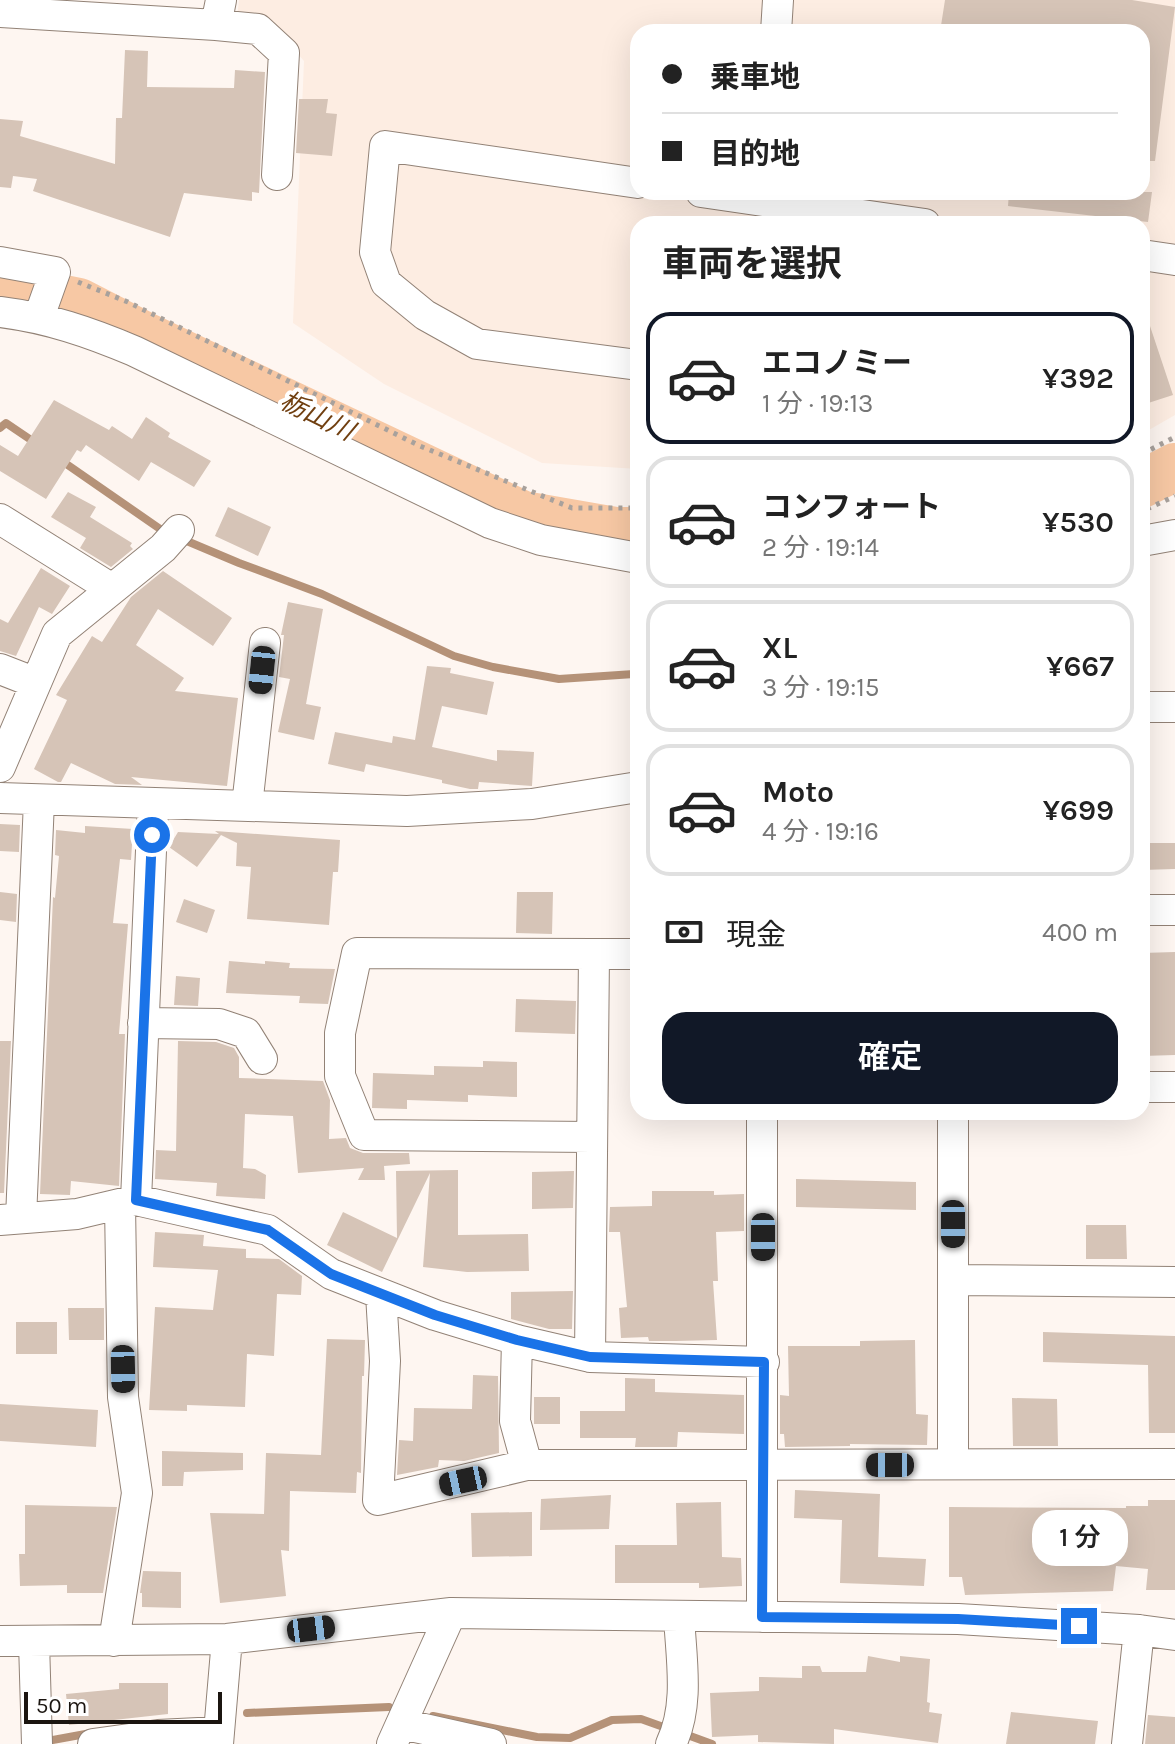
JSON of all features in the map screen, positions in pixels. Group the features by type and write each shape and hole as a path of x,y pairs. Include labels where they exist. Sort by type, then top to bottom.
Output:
{"street":[{"path":"776,24 778,0"},
{"path":"0,12 218,13 258,29 284,53 277,175"},
{"path":"630,182 385,146 375,252 386,283 425,315 477,344 630,364"},
{"path":"783,200 849,216"},
{"path":"1150,256 1175,260"},
{"path":"0,262 55,272 39,317"},
{"path":"0,312 39,317 82,329 134,351 490,523 541,540 630,557"},
{"path":"0,519 112,589"},
{"path":"0,767 57,634 163,548 179,530"},
{"path":"1150,540 1175,535"},
{"path":"247,806 265,643"},
{"path":"0,669 36,683"},
{"path":"1150,707 1175,707"},
{"path":"0,798 407,811 532,804 630,788"},
{"path":"39,801 10,1219 77,1214 128,1202 268,1230 331,1274 435,1315 517,1340 590,1357 764,1362"},
{"path":"114,1641 137,1493 123,1397 128,1202 143,1023 153,804"},
{"path":"1150,910 1175,910"},
{"path":"591,1137 364,1135 340,1076 340,1033 357,953 630,954"},
{"path":"590,1357 594,954"},
{"path":"143,1023 219,1024 246,1033 262,1059"},
{"path":"1150,1087 1175,1087"},
{"path":"762,1120 762,1617"},
{"path":"953,1120 953,1464"},
{"path":"953,1280 1175,1282"},
{"path":"381,1294 385,1361 378,1500 527,1465 1175,1464"},
{"path":"517,1340 515,1421 527,1465"},
{"path":"451,1613 397,1734 491,1744"},
{"path":"0,1641 227,1639 451,1613 958,1619 1175,1635"},
{"path":"671,1744 680,1725 681,1713 679,1616"},
{"path":"1127,1744 1139,1630"},
{"path":"93,1744 158,1735 219,1738 227,1639"},
{"path":"34,1642 37,1744"}],"path":[{"path":"55,272 128,302 420,446 572,508 630,508"},
{"path":"1150,450 1175,437"},
{"path":"1150,508 1175,496"}],"shaded area":[{"path":"239,0 1175,0 1175,415 1150,429 1150,216 630,216 630,468 542,463 384,384 293,323 304,61 282,36 237,18"}],"building":[{"path":"945,0 1132,0 1175,7 1155,161 1150,161 1150,24 941,24"},
{"path":"125,50 148,51 147,87 234,88 235,70 265,72 259,193 252,192 252,201 184,193 170,237 33,191 37,179 13,176 11,188 0,187 0,119 23,121 20,136 115,164 116,118 122,118"},
{"path":"299,99 328,99 326,113 337,114 332,156 296,153"},
{"path":"1152,192 1149,216 1096,216 1008,206 1008,200 1150,200"},
{"path":"1150,326 1173,395 1150,402"},
{"path":"54,400 109,430 112,426 132,439 146,417 170,433 168,437 211,461 194,487 151,462 139,481 86,445 81,452 77,450 46,499 0,471 0,445 18,456"},
{"path":"68,492 96,507 90,517 132,543 130,546 133,549 111,567 80,548 86,538 51,517"},
{"path":"228,507 271,527 258,556 215,536"},
{"path":"41,568 70,586 52,614 39,607 16,656 0,651 0,619 8,623"},
{"path":"163,571 232,618 213,646 158,609 136,645 184,678 175,691 238,698 227,786 131,777 142,785 115,784 71,763 61,782 58,782 34,769 67,700 56,695 92,636 102,642 131,597"},
{"path":"288,602 323,609 306,704 321,707 314,740 278,732 290,679 279,677 284,635 281,635"},
{"path":"427,666 451,668 450,673 494,682 487,715 442,706 432,747 497,761 497,750 534,752 532,786 479,782 478,789 470,789 366,764 364,772 328,764 335,732 392,743 393,736 415,740"},
{"path":"0,824 20,825 19,852 0,851"},
{"path":"85,826 133,829 131,860 120,859 113,923 128,924 119,1034 125,1034 119,1186 71,1181 70,1195 40,1194 53,897 59,856 55,855 56,830 85,833"},
{"path":"215,831 340,840 338,872 333,872 329,925 247,919 251,867 236,866 237,843 221,835 197,867 169,847 178,832 219,834"},
{"path":"1150,843 1175,843 1175,869 1150,870"},
{"path":"0,892 17,894 16,922 0,920"},
{"path":"517,892 553,892 552,934 516,933"},
{"path":"184,899 215,910 207,933 176,922"},
{"path":"1175,952 1175,1055 1150,1056 1150,953"},
{"path":"229,961 265,964 265,961 290,963 289,968 335,969 328,1004 299,1003 300,996 226,993"},
{"path":"176,976 200,978 198,1006 174,1005"},
{"path":"516,999 576,1001 575,1034 515,1032"},
{"path":"0,1041 11,1041 4,1193 0,1193"},
{"path":"178,1041 216,1042 234,1048 239,1057 239,1078 323,1081 330,1100 329,1139 346,1138 350,1148 363,1153 409,1153 410,1164 384,1166 385,1180 358,1180 364,1168 298,1173 293,1116 245,1114 243,1168 255,1169 266,1175 265,1199 216,1196 217,1183 155,1179 156,1150 176,1151"},
{"path":"483,1061 517,1062 517,1097 468,1095 468,1102 407,1100 407,1109 372,1108 373,1073 434,1075 434,1066 483,1067"},
{"path":"458,1170 458,1235 528,1234 529,1271 467,1272 423,1267 430,1173 382,1272 327,1245 343,1212 397,1238 396,1171"},
{"path":"574,1171 573,1208 532,1209 532,1172"},
{"path":"796,1179 916,1182 916,1210 796,1207"},
{"path":"652,1191 744,1194 744,1231 716,1232 718,1281 713,1281 717,1340 649,1341 648,1337 621,1338 619,1308 627,1307 620,1232 609,1232 610,1207 652,1206"},
{"path":"1086,1225 1126,1225 1127,1259 1086,1259"},
{"path":"155,1232 204,1235 203,1246 246,1249 246,1258 279,1259 302,1276 301,1295 277,1294 274,1356 247,1354 245,1407 187,1405 187,1411 149,1410 155,1307 213,1310 218,1270 153,1267"},
{"path":"573,1291 572,1329 549,1329 511,1319 511,1292"},
{"path":"68,1308 104,1308 104,1340 69,1340"},
{"path":"16,1322 57,1322 57,1354 16,1354"},
{"path":"1043,1332 1175,1336 1175,1433 1149,1433 1148,1365 1043,1362"},
{"path":"327,1339 365,1340 361,1473 357,1472 356,1493 290,1491 289,1551 281,1550 286,1596 220,1603 210,1513 264,1514 266,1453 321,1455"},
{"path":"915,1340 916,1414 928,1415 927,1445 785,1447 784,1434 780,1434 780,1395 789,1396 788,1346 860,1346 860,1341"},
{"path":"473,1375 498,1376 499,1453 464,1461 439,1460 438,1467 397,1475 399,1440 413,1441 414,1408 472,1409"},
{"path":"625,1378 655,1379 655,1392 744,1395 744,1434 678,1432 677,1447 635,1447 636,1438 580,1438 580,1411 625,1411"},
{"path":"534,1397 560,1397 560,1424 534,1424"},
{"path":"1012,1398 1057,1399 1058,1446 1013,1446"},
{"path":"0,1404 98,1410 96,1447 0,1441"},
{"path":"162,1451 243,1453 243,1470 184,1472 183,1486 162,1486"},
{"path":"795,1490 880,1494 878,1557 926,1559 924,1586 840,1583 842,1520 794,1518"},
{"path":"611,1495 609,1529 540,1530 541,1499"},
{"path":"1148,1500 1175,1500 1175,1590 1146,1590 1148,1569 1116,1566 1113,1591 965,1595 962,1577 949,1577 949,1507 1126,1508 1148,1506"},
{"path":"721,1502 722,1557 741,1558 742,1586 699,1588 699,1583 615,1583 615,1545 677,1545 676,1503"},
{"path":"25,1505 117,1507 103,1593 67,1593 67,1585 20,1586 19,1554 25,1554"},
{"path":"532,1512 532,1556 472,1557 471,1513"},
{"path":"143,1571 181,1572 181,1608 142,1607"},
{"path":"868,1656 900,1662 900,1656 930,1659 927,1702 930,1703 929,1712 942,1714 938,1743 834,1729 834,1744 758,1742 758,1735 712,1737 710,1693 759,1691 759,1677 802,1678 802,1666 820,1666 822,1672 866,1672"},
{"path":"119,1683 168,1683 168,1714 69,1725 66,1694 119,1689"},
{"path":"1011,1712 1098,1721 1095,1744 1006,1744"},
{"path":"1148,1715 1175,1717 1175,1744 1145,1744"}],"waterway":[{"name":"栃山川","path":"0,286 79,302 523,515 630,531"},
{"path":"0,428 6,423 37,444"},
{"path":"62,461 163,531 322,594 454,656 493,667 559,679 630,674"},
{"name":"栃山川","path":"1150,480 1175,467"},
{"path":"247,1713 389,1707"},
{"path":"433,1716 537,1737 570,1738 612,1720 641,1719 669,1729"},
{"path":"42,1742 91,1733"},
{"path":"682,1733 712,1744"}],"route":[{"path":"152,835 136,1200 268,1230 331,1274 435,1315 517,1340 590,1357 764,1362 762,1617 958,1619 1079,1626"}]}
